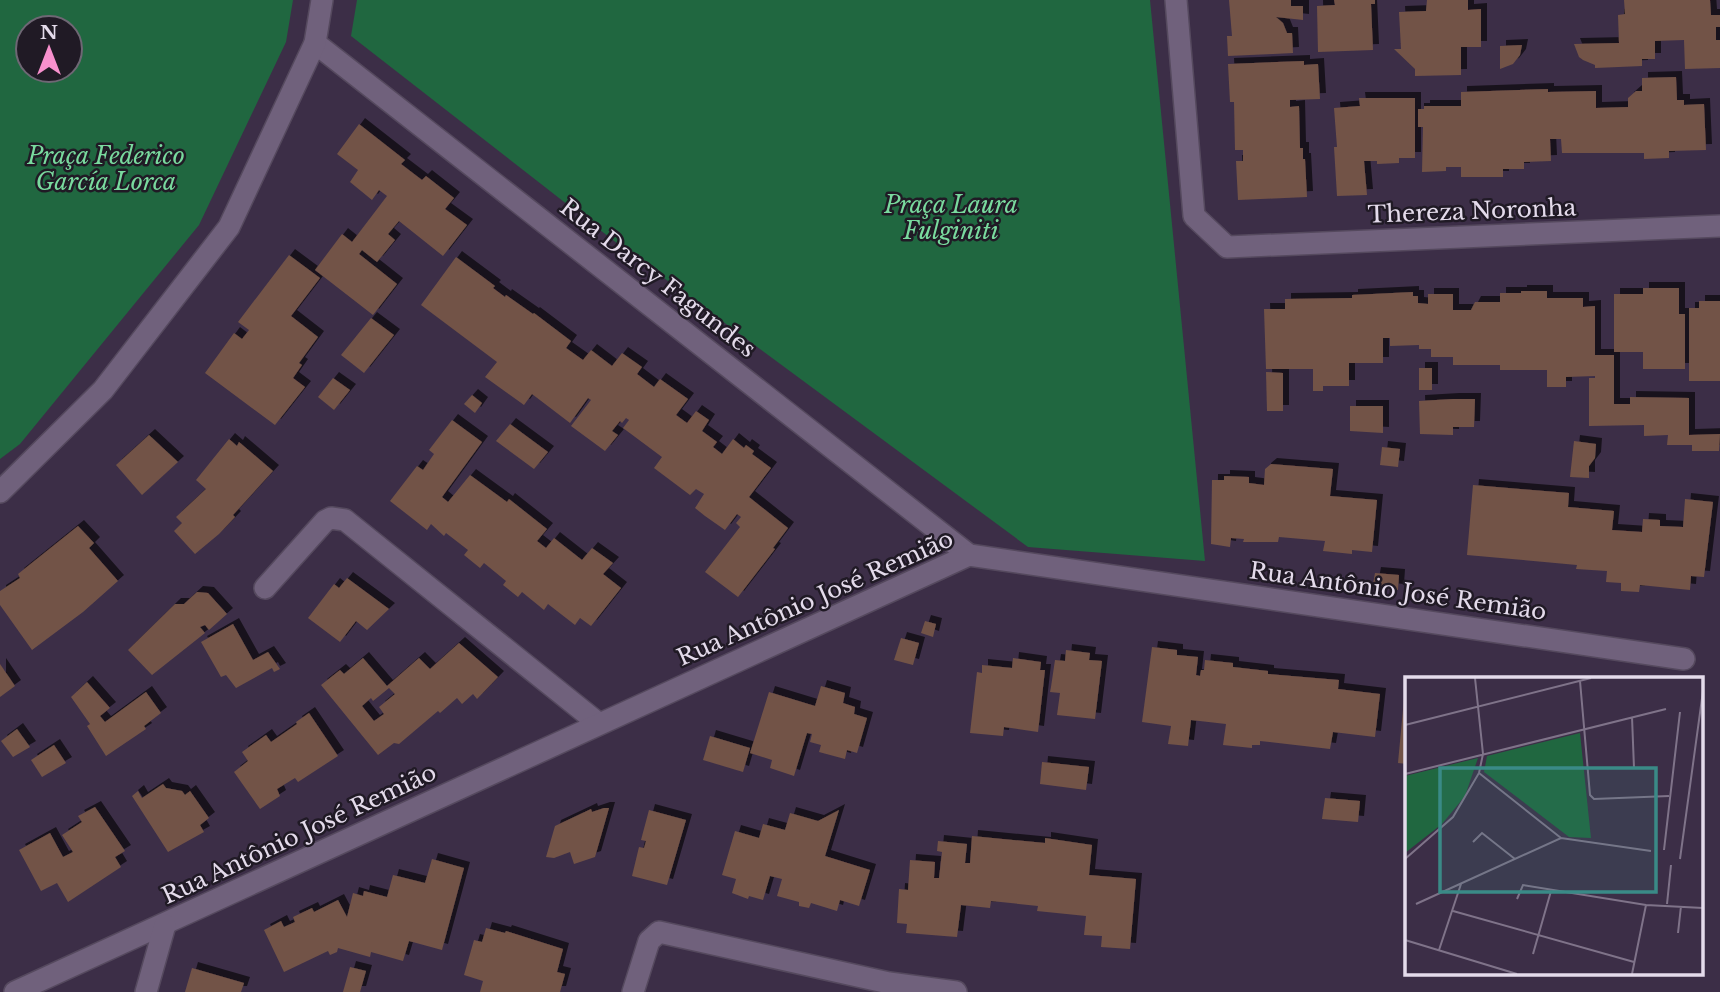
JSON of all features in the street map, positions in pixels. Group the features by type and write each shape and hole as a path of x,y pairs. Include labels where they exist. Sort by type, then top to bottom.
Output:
{"street":[{"path":"0,492 103,390 229,227 315,43 322,0"},
{"name":"Thereza Noronha","path":"1176,0 1194,216 1227,247 1720,226"},
{"name":"Rua Darcy Fagundes","path":"315,43 969,555"},
{"path":"265,587 325,521 338,517 598,723"},
{"name":"Rua Antônio José Remião","path":"146,992 165,925 598,723 969,555 1684,659"},
{"path":"15,992 165,925"},
{"path":"633,992 649,941 660,932 888,988 956,992"}],"green space":[{"name":"Praça Federico García Lorca","path":"0,0 293,0 286,42 199,225 20,444 0,459"},
{"name":"Praça Laura Fulginiti","path":"357,0 1150,0 1205,561 1028,547 618,244 351,36"}],"building":[{"path":"1229,0 1291,0 1291,6 1303,6 1303,20 1276,17 1283,23 1287,33 1292,33 1293,53 1228,56 1227,36 1232,36"},
{"path":"1334,0 1375,0 1375,4 1371,4 1373,50 1318,52 1317,6 1335,5"},
{"path":"1427,0 1468,0 1468,10 1481,9 1481,47 1461,47 1461,75 1415,76 1415,69 1394,49 1401,49 1399,12 1426,11"},
{"path":"1624,0 1710,0 1711,15 1720,15 1716,40 1720,40 1720,68 1685,69 1684,40 1655,41 1655,59 1642,59 1642,66 1595,68 1595,65 1583,60 1574,44 1619,43 1618,15 1625,14"},
{"path":"1522,45 1520,55 1513,64 1500,69 1500,46"},
{"path":"1304,61 1304,65 1318,64 1320,99 1290,100 1290,107 1299,106 1300,148 1303,148 1305,159 1307,197 1238,200 1236,161 1243,161 1243,150 1235,150 1234,102 1230,102 1228,64"},
{"path":"1676,77 1677,100 1684,100 1684,105 1704,104 1706,150 1669,151 1669,158 1644,159 1644,153 1562,153 1561,139 1550,139 1551,161 1524,162 1524,169 1503,169 1503,177 1461,177 1461,167 1422,172 1423,127 1418,127 1418,109 1424,109 1424,106 1461,106 1461,92 1548,89 1548,92 1596,91 1596,108 1628,107 1628,98 1636,91 1642,91 1642,78"},
{"path":"1359,98 1415,98 1415,158 1399,158 1399,163 1377,164 1377,161 1364,161 1367,195 1337,196 1334,108 1360,106"},
{"path":"359,124 405,160 401,164 422,180 426,176 454,198 445,209 467,225 443,256 399,221 388,234 395,240 377,262 362,250 359,254 397,284 373,315 315,270 342,234 352,242 387,196 379,190 372,200 350,182 358,170 337,154"},
{"path":"289,255 320,278 291,316 318,337 299,363 302,365 293,378 305,387 275,425 205,373 234,333 242,339 249,330 238,322"},
{"path":"456,257 495,286 493,288 505,297 506,295 534,313 571,341 566,348 583,360 591,350 612,366 622,353 642,367 637,374 654,387 660,379 688,399 676,415 687,423 696,411 709,420 702,431 717,442 713,447 722,454 733,439 744,448 746,445 754,451 752,454 771,468 749,497 788,528 738,597 705,572 740,527 736,523 741,517 737,514 725,530 695,508 704,494 696,489 690,495 654,468 662,457 623,428 629,420 626,418 612,431 618,435 605,451 571,426 591,400 588,398 570,423 532,394 524,405 485,377 497,362 421,305"},
{"path":"1643,288 1679,288 1679,314 1685,314 1685,369 1643,369 1643,352 1614,352 1614,294 1643,294"},
{"path":"1547,291 1547,298 1583,298 1583,307 1595,306 1595,355 1614,355 1614,404 1630,404 1630,397 1689,398 1689,435 1720,434 1719,451 1692,451 1692,445 1667,445 1668,435 1644,436 1644,425 1589,426 1589,378 1595,376 1566,377 1566,387 1547,387 1547,370 1500,370 1500,365 1453,365 1453,357 1431,357 1431,349 1419,349 1419,345 1390,346 1390,338 1383,338 1383,363 1349,363 1349,386 1323,386 1323,391 1313,391 1313,369 1266,369 1264,309 1285,309 1285,299 1352,298 1352,295 1413,292 1413,296 1418,296 1418,303 1428,304 1428,294 1453,294 1453,310 1471,310 1475,302 1500,302 1500,293"},
{"path":"1699,301 1720,301 1720,381 1689,381 1689,308 1699,308"},
{"path":"371,318 394,335 364,373 341,355"},
{"path":"1419,368 1432,368 1432,390 1419,390"},
{"path":"1266,372 1283,373 1283,411 1267,411"},
{"path":"333,378 350,390 334,410 318,397"},
{"path":"472,395 482,403 475,413 464,404"},
{"path":"1475,399 1474,427 1453,427 1453,435 1420,434 1419,401"},
{"path":"1350,406 1383,406 1383,433 1350,431"},
{"path":"452,420 482,442 442,497 448,502 470,475 507,502 509,499 547,529 537,541 546,548 554,538 582,560 592,548 613,563 603,574 621,588 591,626 580,618 575,625 548,604 544,610 522,592 518,597 503,585 506,581 484,563 480,568 464,555 468,550 446,533 444,536 431,524 427,530 390,501 417,466 423,470 434,454 429,450"},
{"path":"510,424 548,452 534,469 496,441"},
{"path":"149,435 178,462 142,495 116,465"},
{"path":"229,439 237,446 239,442 273,471 233,515 235,517 195,554 174,531 182,523 176,517 206,489 196,480"},
{"path":"1574,441 1596,444 1595,458 1589,466 1589,478 1570,477"},
{"path":"1382,447 1400,449 1398,467 1380,465"},
{"path":"1271,464 1333,469 1330,496 1377,500 1372,552 1352,550 1352,554 1323,551 1325,541 1279,537 1278,542 1243,542 1244,539 1231,538 1230,547 1211,544 1212,480 1224,480 1224,476 1249,477 1249,483 1264,485 1265,469"},
{"path":"1473,485 1569,493 1568,507 1614,511 1612,530 1642,532 1643,519 1660,520 1660,526 1683,527 1685,499 1713,502 1704,577 1691,576 1690,590 1640,585 1639,592 1621,591 1621,583 1606,582 1607,571 1576,569 1577,565 1467,555"},
{"path":"78,526 94,543 89,548 118,581 83,612 32,650 0,605 0,591 20,578 18,574"},
{"path":"1375,573 1399,575 1398,590 1376,588 1373,584"},
{"path":"347,578 389,609 367,630 356,621 340,642 308,618 334,584 339,588"},
{"path":"197,592 208,593 227,614 209,630 205,625 200,627 205,633 152,675 128,650 175,604 184,604"},
{"path":"925,621 936,624 933,637 921,633"},
{"path":"233,624 253,660 268,652 280,669 274,672 272,668 236,688 226,675 221,677 201,642"},
{"path":"901,638 919,643 913,665 894,660"},
{"path":"459,643 498,677 477,699 473,694 462,704 457,698 399,744 394,743 378,755 321,685 340,670 344,674 363,658 387,686 419,658 430,669","holes":["389,688 395,694 379,707 384,714 374,721 362,706"]},
{"path":"1152,647 1177,650 1177,655 1198,657 1196,675 1200,676 1205,660 1233,663 1233,667 1268,671 1268,674 1339,680 1338,689 1380,694 1375,737 1333,732 1330,749 1260,741 1260,745 1252,745 1252,748 1223,745 1226,724 1191,720 1188,746 1168,744 1171,726 1142,722"},
{"path":"1066,650 1090,653 1089,660 1102,661 1095,719 1057,715 1060,693 1050,692 1055,660 1065,661"},
{"path":"1013,658 1041,662 1040,670 1045,670 1038,732 1004,727 1003,736 970,733 977,672 982,673 982,665 1012,668"},
{"path":"0,664 15,686 0,697"},
{"path":"87,682 110,708 100,716 105,722 146,692 161,713 144,726 146,729 106,756 87,726 90,724 71,697"},
{"path":"821,686 845,693 843,703 855,707 854,714 867,718 857,753 847,750 845,759 819,752 821,745 810,742 812,734 807,733 794,776 770,768 772,760 750,753 769,692 815,706"},
{"path":"1405,688 1405,764 1398,763"},
{"path":"309,713 338,756 298,782 295,778 277,789 280,796 260,809 234,772 248,761 242,752 266,735 271,742"},
{"path":"17,729 30,747 13,757 1,741"},
{"path":"710,736 750,748 743,772 703,760"},
{"path":"54,745 66,763 42,777 31,760"},
{"path":"1042,762 1089,767 1086,790 1040,784"},
{"path":"163,784 166,788 182,791 185,795 190,791 209,818 200,825 204,832 168,852 132,796 138,791 142,798"},
{"path":"1325,798 1360,801 1358,822 1322,819"},
{"path":"95,807 125,851 115,857 121,867 68,902 57,883 41,891 19,850 50,833 63,857 73,852 62,835 82,822 78,816"},
{"path":"609,808 595,857 574,864 570,852 554,858 546,857 555,826 591,809 592,812"},
{"path":"649,810 686,820 667,885 632,876 639,847 644,848 646,841 641,840"},
{"path":"839,810 825,856 870,870 859,906 840,900 837,911 811,903 809,908 799,906 799,902 777,896 782,879 770,876 763,900 749,896 748,899 732,893 736,879 722,875 735,831 759,838 763,824 785,830 790,813 818,821"},
{"path":"972,836 1045,843 1045,838 1092,845 1089,875 1136,879 1130,949 1101,947 1102,936 1084,935 1086,916 1037,911 1038,906 991,901 990,908 961,905 957,937 906,933 907,924 897,923 899,889 908,890 910,860 935,862 934,878 939,878 942,852 937,851 938,841 967,844 965,863 970,863"},
{"path":"432,859 464,868 442,950 409,941 403,961 371,952 370,957 338,948 337,952 330,955 328,951 284,972 264,930 281,921 284,927 295,922 293,917 312,908 314,912 338,900 347,917 353,893 363,896 364,891 387,897 393,875 425,883"},
{"path":"486,928 505,933 506,931 563,949 557,972 565,974 560,992 480,992 483,981 464,975 474,940 482,942"},
{"path":"350,967 366,971 360,992 343,992"},
{"path":"192,968 244,983 241,992 185,992"}]}
